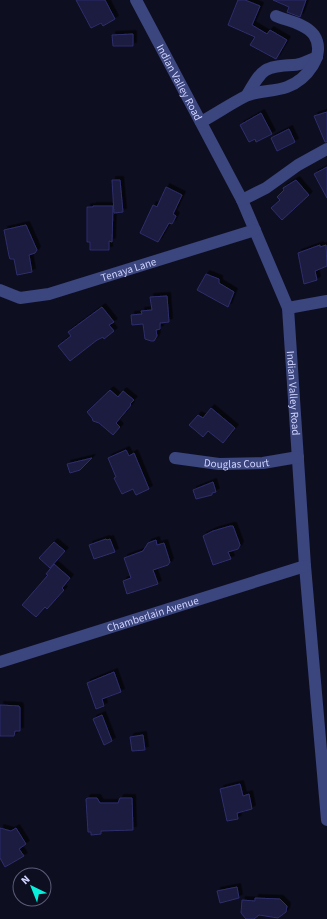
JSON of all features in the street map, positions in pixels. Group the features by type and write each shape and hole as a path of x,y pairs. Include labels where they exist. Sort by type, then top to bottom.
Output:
{"street":[{"name":"Indian Valley Road","path":"136,0 242,200 288,308 305,566 327,820"},
{"path":"201,122 247,95 277,90 297,82 311,70 317,57 318,44 313,34 302,26 276,16"},
{"path":"247,95 258,76 268,68 280,65 300,64 317,57"},
{"path":"242,200 266,188 298,165 327,149"},
{"name":"Tenaya Lane","path":"0,290 20,298 49,294 255,230"},
{"path":"288,308 327,301"},
{"name":"Douglas Court","path":"175,458 219,464 263,463 298,457"},
{"name":"Chamberlain Avenue","path":"0,662 305,566"}],"building":[{"path":"76,0 105,0 115,19 103,26 101,23 91,28"},
{"path":"238,0 245,0 260,6 252,25 267,34 270,30 287,40 276,59 250,45 255,37 228,25"},
{"path":"273,0 306,0 300,17 287,12 289,7"},
{"path":"133,34 133,46 113,46 112,35"},
{"path":"327,112 327,142 325,142 314,116"},
{"path":"261,113 272,134 256,142 255,139 249,142 240,125"},
{"path":"289,129 295,142 277,151 271,138"},
{"path":"327,167 327,198 314,174"},
{"path":"112,180 120,180 123,212 114,213"},
{"path":"296,180 309,195 282,220 271,208 280,200 277,197 284,190 283,188"},
{"path":"166,187 182,195 173,214 176,216 172,224 169,223 158,242 140,233 153,205 157,207"},
{"path":"113,206 112,242 109,241 109,250 90,250 90,242 87,242 87,207"},
{"path":"26,225 37,250 35,253 29,255 32,272 17,275 14,259 10,259 9,256 4,230"},
{"path":"320,245 320,247 326,245 327,266 315,271 317,280 304,284 298,253"},
{"path":"206,274 219,279 219,283 234,292 228,307 197,290"},
{"path":"167,296 169,322 160,323 160,329 156,330 157,336 154,341 145,339 143,324 132,325 131,315 142,314 141,311 152,310 150,297"},
{"path":"102,307 114,322 109,325 114,331 104,339 103,337 97,340 70,361 58,346 71,336 68,332"},
{"path":"110,390 118,397 123,391 134,400 116,423 120,427 113,435 99,423 93,421 87,412"},
{"path":"211,408 235,428 223,443 208,431 203,437 189,425 198,415 203,418"},
{"path":"126,450 129,456 134,453 149,489 136,495 133,489 122,494 114,478 116,477 108,458"},
{"path":"92,458 80,470 70,473 67,464"},
{"path":"213,482 216,492 212,493 212,495 196,499 193,490"},
{"path":"233,526 240,545 238,549 228,552 231,559 213,565 203,536 213,531"},
{"path":"110,539 115,552 94,559 89,545"},
{"path":"156,540 157,545 164,543 170,562 168,565 153,570 158,584 127,594 123,581 131,578 124,558 143,551 148,543"},
{"path":"54,542 65,551 50,568 39,558"},
{"path":"54,564 70,578 62,588 64,590 47,609 45,607 36,617 22,605 48,575 46,574"},
{"path":"114,672 121,692 102,699 104,706 96,709 87,683"},
{"path":"0,705 19,706 20,708 20,731 15,731 14,736 0,736"},
{"path":"102,715 112,741 104,745 93,719"},
{"path":"143,735 145,750 132,751 130,737"},
{"path":"240,784 243,796 249,794 252,809 237,813 238,819 227,821 220,789"},
{"path":"97,798 100,803 118,803 120,798 132,798 133,830 101,831 101,834 91,835 91,832 88,832 86,799"},
{"path":"0,828 11,831 16,828 26,844 19,849 24,856 5,867 0,858"},
{"path":"237,887 239,898 220,903 217,891"},
{"path":"255,898 280,899 287,906 286,912 278,918 259,915 254,919 246,919 241,913 242,900 255,901"}]}
